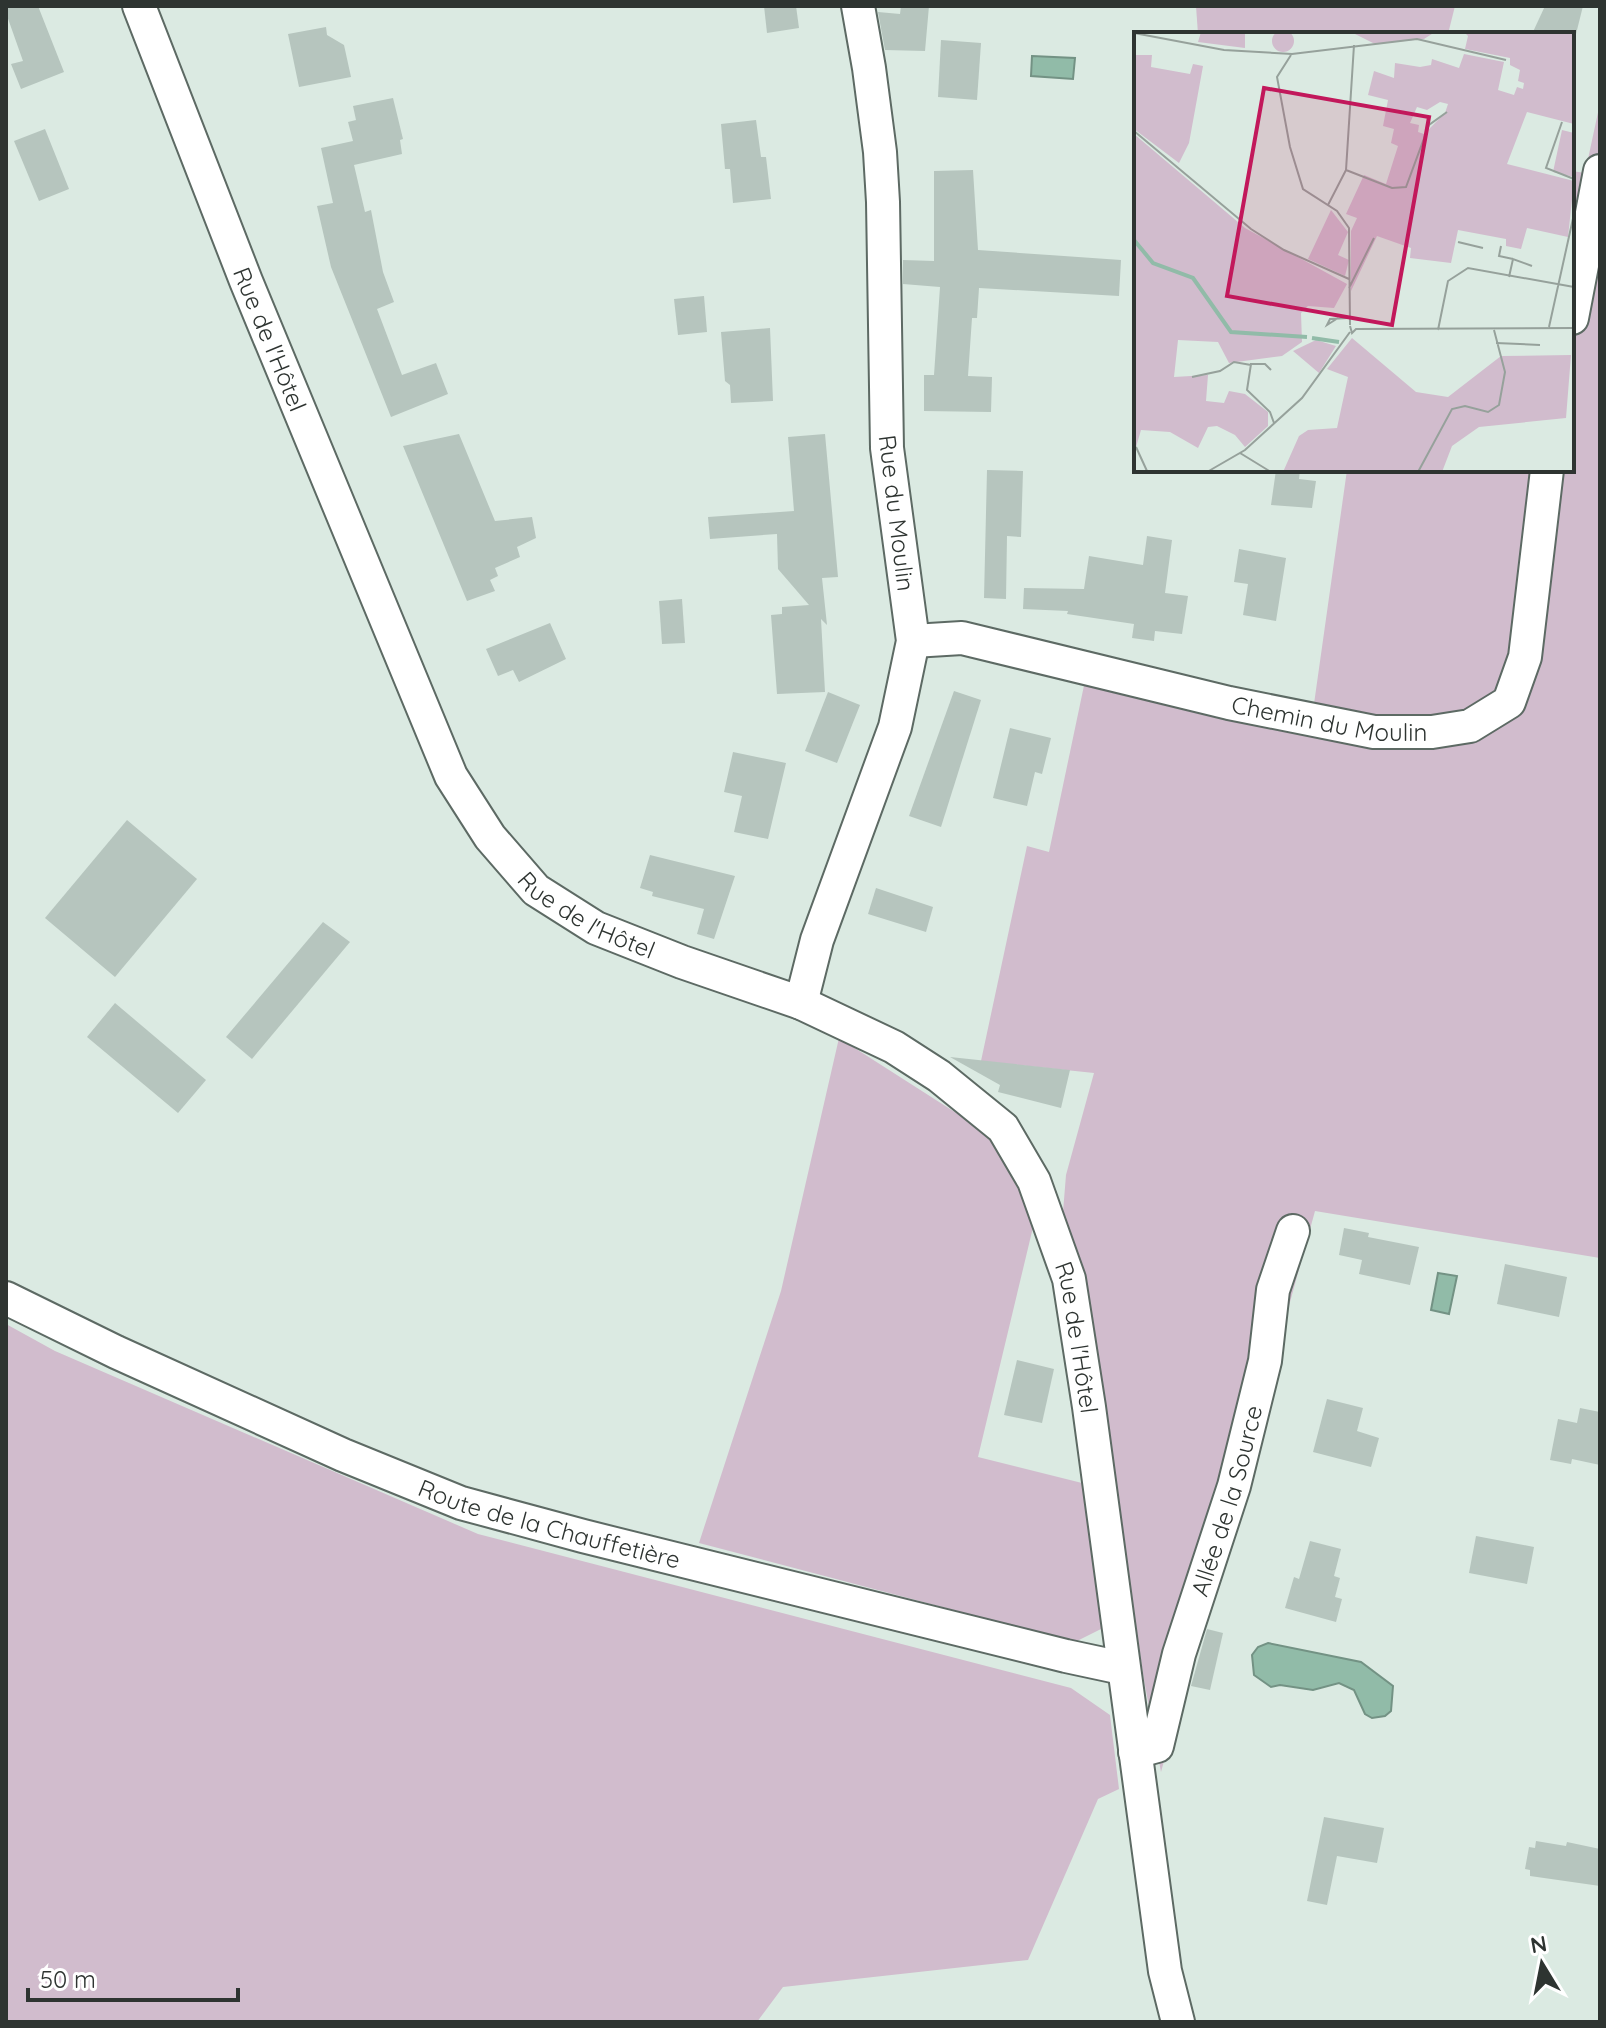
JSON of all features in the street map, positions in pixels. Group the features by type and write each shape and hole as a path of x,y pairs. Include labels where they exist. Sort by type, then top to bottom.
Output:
{"street":[{"name":"Rue de l'Hôtel","path":"139,6 246,281 451,776 490,837 536,890 596,928 801,1003 894,1047 939,1076 1003,1128 1034,1181 1069,1279 1165,1971 1178,2022"},
{"name":"Rue du Moulin","path":"801,1003 817,940 895,727 913,641 887,448 884,218 880,152 858,6"},
{"path":"1574,308 1600,171"},
{"name":"Chemin du Moulin","path":"913,641 962,638 1229,703 1374,732 1432,732 1470,726 1509,702 1525,657 1547,472"},
{"name":"Allée de la Source","path":"1135,1752 1157,1746 1179,1654 1234,1486 1265,1361 1273,1290 1293,1231"},
{"name":"Route de la Chauffetière","path":"6,1298 116,1352 343,1455 461,1503 629,1548 1122,1668"}],"shaded area":[{"path":"1196,6 1455,6 1448,32 1198,32"},
{"path":"1032,56 1075,58 1073,79 1031,76"},
{"path":"1600,103 1600,1258 1315,1211 1161,1772 1144,1680 1084,1275 1063,1212 1066,1175 1094,1073 981,1061 1027,846 1049,852 1086,676 1094,653 1193,686 1313,711 1347,472 1574,472 1574,171 1585,173"},
{"path":"839,1038 986,1132 1035,1219 978,1457 1086,1484 1107,1626 1075,1642 699,1543 781,1291"},
{"path":"1438,1273 1457,1276 1449,1314 1431,1310"},
{"path":"6,1324 55,1351 478,1534 1071,1688 1110,1715 1119,1789 1098,1799 1028,1960 783,1987 757,2022 6,2022"},
{"path":"1268,1643 1361,1662 1393,1686 1391,1711 1385,1716 1372,1718 1365,1714 1354,1690 1339,1683 1313,1690 1280,1685 1271,1687 1254,1675 1252,1655 1258,1647"}],"building":[{"path":"6,6 38,6 64,72 21,89 11,64 23,61"},
{"path":"764,6 796,6 799,28 767,33"},
{"path":"901,6 929,6 925,51 885,50 878,12 900,14"},
{"path":"1545,6 1583,6 1576,34 1533,32"},
{"path":"326,27 327,35 344,45 351,77 299,87 288,34"},
{"path":"941,40 981,43 977,100 938,97"},
{"path":"393,98 403,139 400,140 402,154 354,165 365,212 371,210 383,272 394,302 377,309 402,375 436,363 448,394 391,417 331,267 317,206 333,203 321,148 353,141 348,122 356,120 353,106"},
{"path":"756,120 761,157 766,157 771,199 733,203 730,169 725,169 721,124"},
{"path":"45,129 69,189 39,201 14,141"},
{"path":"973,170 978,250 1121,260 1119,296 979,288 977,318 972,318 968,376 992,377 991,412 924,411 924,375 934,375 940,287 903,284 903,260 934,261 934,171"},
{"path":"704,296 707,332 678,335 674,299"},
{"path":"770,328 773,401 731,403 730,385 725,381 721,332"},
{"path":"459,434 495,521 532,517 536,538 517,547 520,557 495,568 498,576 490,580 495,591 467,601 403,446"},
{"path":"825,434 838,577 822,578 827,625 821,619 825,692 777,694 771,615 782,614 782,607 809,605 778,569 777,534 710,539 708,517 794,511 788,437"},
{"path":"987,470 1023,471 1021,537 1007,536 1006,599 984,598"},
{"path":"1276,472 1300,472 1299,479 1316,481 1312,508 1271,505"},
{"path":"1147,536 1172,540 1165,593 1188,596 1182,634 1155,631 1154,641 1132,638 1134,624 1067,614 1068,611 1023,609 1024,588 1084,589 1089,556 1143,565"},
{"path":"1239,549 1286,558 1276,621 1243,615 1248,584 1234,582"},
{"path":"682,599 685,643 662,644 659,601"},
{"path":"550,623 566,659 519,682 513,670 498,676 486,649"},
{"path":"954,691 981,700 941,827 909,816"},
{"path":"828,692 860,705 837,763 805,751"},
{"path":"1010,728 1051,738 1042,774 1035,772 1027,806 993,798"},
{"path":"733,752 786,763 768,839 734,832 742,796 724,792"},
{"path":"127,820 197,879 115,977 45,918"},
{"path":"650,855 735,876 714,939 697,934 704,909 652,896 653,892 640,888"},
{"path":"876,888 933,907 926,932 868,914"},
{"path":"323,922 350,942 252,1059 226,1037"},
{"path":"115,1003 206,1080 178,1113 87,1037"},
{"path":"950,1057 1070,1070 1061,1108 998,1092 1000,1085"},
{"path":"1344,1228 1369,1233 1368,1237 1419,1247 1410,1285 1359,1274 1362,1260 1339,1255"},
{"path":"1505,1264 1567,1277 1559,1317 1497,1304"},
{"path":"1017,1360 1054,1369 1042,1423 1004,1415"},
{"path":"1327,1399 1363,1408 1357,1431 1379,1438 1371,1467 1313,1452"},
{"path":"1580,1408 1600,1412 1600,1465 1572,1459 1571,1464 1550,1460 1558,1419 1577,1423"},
{"path":"1476,1536 1534,1547 1527,1584 1469,1573"},
{"path":"1310,1541 1341,1549 1334,1576 1340,1578 1335,1597 1342,1599 1336,1622 1285,1608 1294,1577 1299,1579"},
{"path":"1207,1629 1223,1633 1210,1690 1191,1686"},
{"path":"1324,1817 1384,1828 1377,1863 1337,1856 1327,1905 1307,1901"},
{"path":"1536,1841 1566,1846 1567,1842 1600,1849 1600,1886 1530,1876 1530,1870 1525,1869 1529,1847 1535,1848"}]}
